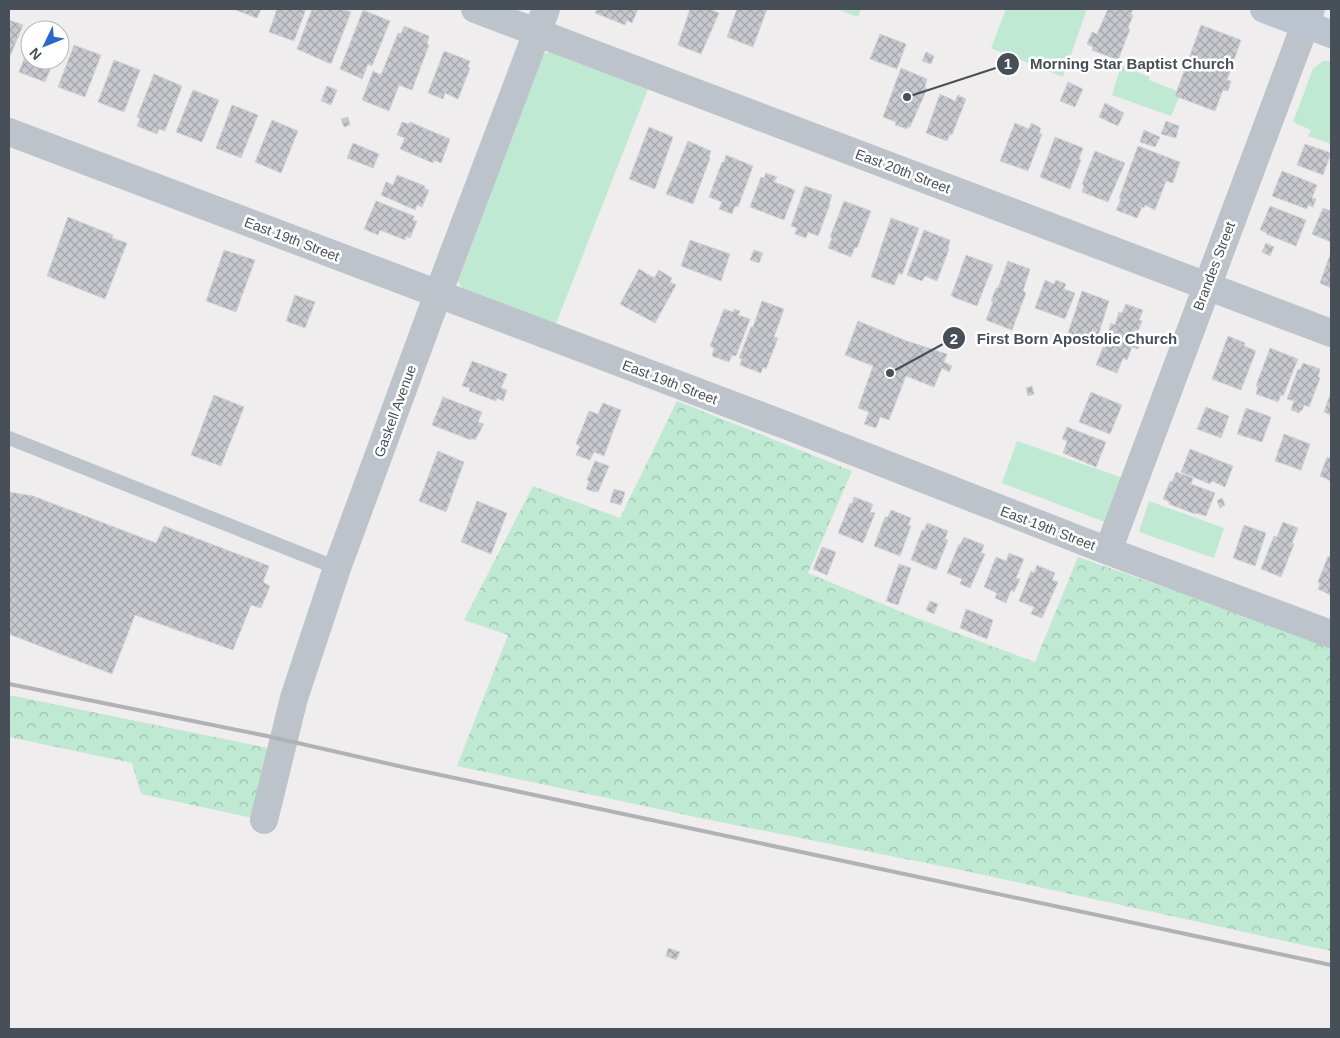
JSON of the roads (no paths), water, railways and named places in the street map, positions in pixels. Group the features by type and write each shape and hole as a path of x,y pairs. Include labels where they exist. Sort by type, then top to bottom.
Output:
{"main road":[{"path":"1264,9 1308,17 1331,34"}],"street":[{"name":"East 20th Street","path":"475,9 542,20 1206,286 1331,333"},
{"name":"Brandes Street","path":"1108,551 1308,17"},
{"name":"Gaskell Avenue","path":"264,820 294,698 337,568 542,20"},
{"name":"East 19th Street","path":"9,132 788,426 1108,551 1331,634"}],"lane":[{"path":"9,438 337,568"}],"railway":[{"path":"9,684 267,736 403,767 1331,965"}],"place":[{"name":"Morning Star Baptist Church","path":"907,97"},
{"name":"First Born Apostolic Church","path":"890,373"}]}
